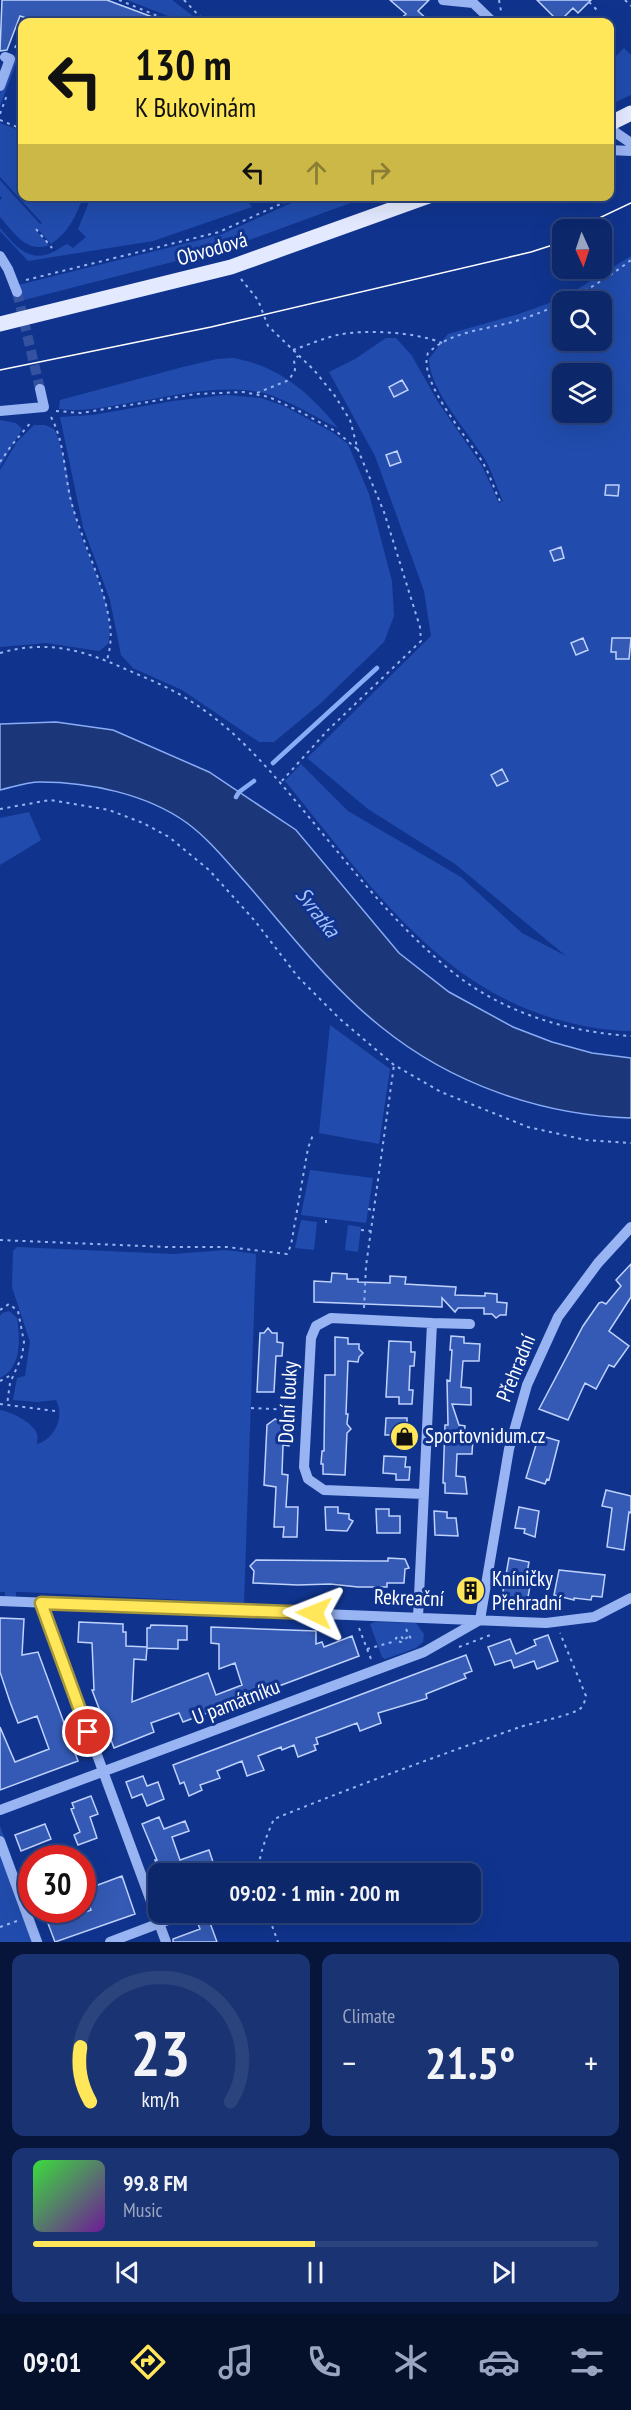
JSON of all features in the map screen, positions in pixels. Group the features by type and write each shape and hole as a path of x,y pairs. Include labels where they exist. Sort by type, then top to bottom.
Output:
{"main road":[{"path":"614,123 631,113"},
{"name":"Obvodová","path":"0,324 231,267 415,201"}],"street":[{"path":"443,0 472,2 489,18"},
{"path":"0,86 10,59 4,57"},
{"path":"614,130 631,143"},
{"path":"614,150 631,151"},
{"path":"0,256 15,287"},
{"path":"0,411 44,407 40,389"},
{"name":"Přehradní","path":"480,1620 509,1449 526,1385 558,1317 598,1263 631,1227"},
{"name":"Dolní louky","path":"424,1494 324,1490 308,1479 304,1467 311,1338 316,1326 331,1318 470,1323"},
{"path":"418,1617 432,1323"},
{"name":"Rekreační","path":"0,1601 555,1622 594,1617 631,1598"},
{"path":"41,1603 148,1893"},
{"name":"U památníku","path":"0,1810 423,1652 480,1620"},
{"path":"0,1841 37,1942"},
{"path":"110,1942 159,1923 166,1942"}],"path":[{"path":"119,0 162,18"},
{"path":"184,0 201,18"},
{"path":"625,0 631,6"},
{"path":"589,2 597,10"},
{"path":"0,120 18,127"},
{"path":"15,287 219,232 287,201"},
{"path":"36,228 52,248"},
{"path":"500,501 485,465 443,403 427,372 428,353 442,343 463,334 510,323 536,314 596,286 631,260"},
{"path":"231,267 258,300 268,326 335,396 350,420 358,450 384,512 420,627 421,641 328,730 280,783"},
{"path":"292,350 337,335 369,333 414,336 442,343"},
{"path":"255,394 289,380 295,370 294,360 298,356"},
{"path":"44,407 63,413 81,413 196,394 224,392 255,394 269,397 310,417 343,436 358,450"},
{"path":"0,462 16,439 44,407"},
{"path":"44,407 57,428 70,498 105,601 111,636 107,661"},
{"path":"0,653 20,647 49,645 107,661 193,702 230,731 280,783 397,921 450,970 493,998 534,1017 582,1031 631,1036"},
{"path":"0,809 50,800 109,810 143,823 168,837 209,870 255,921 298,977 340,1019 394,1065 441,1092 528,1127 586,1140 631,1143"},
{"path":"364,1320 366,1266 394,1065"},
{"path":"0,1240 167,1247 227,1247 286,1254 291,1245 308,1148 313,1135"},
{"path":"368,1209 374,1209"},
{"path":"326,1218 326,1223"},
{"path":"361,1230 371,1231"},
{"path":"0,1310 9,1304 18,1311 24,1342 16,1372 10,1383 7,1405"},
{"path":"0,1381 16,1372"},
{"path":"0,1404 55,1411"},
{"path":"251,1408 307,1410"},
{"path":"354,1615 375,1671"},
{"path":"259,1863 274,1819 351,1787 476,1742 581,1708 586,1696 555,1622"},
{"path":"452,1650 495,1634"},
{"path":"367,1649 396,1641 398,1636 403,1639 409,1636"},
{"path":"271,1923 278,1942"}],"shaded area":[{"path":"127,0 172,0 195,18 173,18"},
{"path":"18,48 18,59 0,106 0,93"},
{"path":"624,48 631,55 631,95 614,103 614,58"},
{"path":"0,123 18,130 18,197 0,177"},
{"path":"0,180 40,224 42,223 22,201 82,201 63,234 51,244 37,228 35,229 49,245 33,246 21,240 0,217 2,198"},
{"path":"89,201 247,201 252,207 153,241 28,261 0,231 0,228 22,250 35,256 51,253 67,244 73,248 86,237 78,229"},
{"path":"296,201 356,201 227,248 24,300 18,285 220,235"},
{"path":"631,256 631,1031 565,1022 514,1003 469,977 428,945 391,908 355,868 285,781 301,764 348,811 461,877 522,933 566,956 455,864 368,809 307,758 431,636 424,591 375,456 329,372 355,359 386,338 396,338 412,356 438,402 482,466 499,503 503,501 488,466 443,398 431,371 429,359 448,334 552,302 552,351 612,351 612,291 574,291 594,279 612,279 612,268"},
{"path":"232,358 264,367 292,382 316,403 338,428 283,400 249,390 202,391 100,408 59,409 60,400 183,367"},
{"path":"226,395 261,398 284,406 332,432 348,444 369,494 392,581 394,616 384,642 321,703 274,742 259,742 182,690 133,668 121,655 110,600 83,527 60,417 93,415 173,401"},
{"path":"0,420 16,423 22,429 0,467"},
{"path":"34,425 45,425 54,429 58,438 80,533 104,597 110,629 108,644 99,651 46,643 0,647 0,470 17,442"},
{"path":"29,812 41,840 0,865 0,818"},
{"path":"330,1025 390,1069 379,1144 319,1133"},
{"path":"310,1170 373,1178 366,1223 301,1215"},
{"path":"301,1220 317,1222 314,1250 295,1248"},
{"path":"348,1225 361,1227 358,1252 345,1250"},
{"path":"17,1247 173,1254 226,1250 256,1254 244,1603 24,1592 16,1592 16,1598 5,1597 5,1592 0,1592 0,1410 15,1415 31,1425 37,1434 37,1444 49,1437 59,1420 59,1406 56,1400 37,1402 13,1400 17,1378 25,1376 30,1342 12,1287 13,1251"},
{"path":"9,1311 17,1318 18,1352 12,1367 0,1378 0,1316"},
{"path":"375,1622 416,1623 424,1634 423,1642 416,1648 385,1659 382,1657 370,1624"},
{"path":"0,1826 18,1875 18,1923 36,1923 43,1942 0,1942"}],"water":[{"name":"Svratka","path":"56,722 113,730 209,772 296,830 399,953 449,992 513,1027 552,1042 592,1053 631,1058 631,1118 564,1111 498,1093 467,1080 407,1046 344,994 211,844 187,823 154,804 117,792 78,784 35,782 0,790 0,724"}],"building":[{"path":"2,0 107,0 155,18 26,18 20,16 7,50 0,51"},
{"path":"390,0 429,0 418,11 426,18 402,18 406,14"},
{"path":"537,0 591,0 578,13 573,8 563,18 555,18"},
{"path":"402,380 408,390 394,397 389,387"},
{"path":"397,451 401,462 390,466 386,455"},
{"path":"606,485 619,485 618,496 605,495"},
{"path":"561,547 564,558 554,561 550,551"},
{"path":"583,638 588,650 576,655 571,643"},
{"path":"612,638 631,638 629,659 616,659 616,652 611,652"},
{"path":"502,769 508,781 497,786 491,775"},
{"path":"631,1264 631,1297 609,1331 629,1346 614,1367 609,1365 596,1389 585,1383 568,1420 539,1409 583,1326 599,1303 606,1304 621,1286 616,1280"},
{"path":"332,1273 347,1274 347,1279 358,1279 358,1282 390,1283 390,1276 406,1277 405,1284 456,1287 455,1295 497,1294 497,1302 507,1303 506,1315 496,1318 492,1314 484,1314 484,1308 458,1308 455,1312 442,1298 442,1307 314,1302 314,1281 331,1282"},
{"path":"268,1328 272,1333 277,1333 277,1342 283,1343 282,1356 276,1356 274,1392 257,1392 260,1333 264,1333"},
{"path":"451,1336 464,1337 464,1343 480,1344 479,1361 463,1361 461,1387 471,1388 471,1405 452,1404 459,1425 465,1426 464,1438 473,1438 472,1454 457,1454 456,1476 465,1477 467,1494 445,1493 445,1483 443,1483 445,1425 448,1425 447,1380 450,1381"},
{"path":"335,1337 348,1338 348,1344 359,1344 359,1349 363,1353 358,1362 348,1361 346,1414 348,1414 347,1424 351,1429 347,1433 345,1475 323,1474 323,1464 321,1464 322,1451 324,1451 325,1375 335,1375"},
{"path":"389,1341 411,1342 411,1352 415,1352 414,1366 410,1366 409,1390 413,1390 412,1404 399,1404 399,1397 386,1397"},
{"path":"386,1418 407,1418 407,1429 411,1429 411,1442 398,1442 398,1435 385,1435"},
{"path":"275,1419 284,1423 284,1432 290,1433 289,1446 283,1445 282,1474 288,1475 286,1507 298,1507 297,1537 283,1537 284,1527 274,1527 276,1487 264,1485 267,1425"},
{"path":"539,1435 559,1441 549,1480 547,1479 545,1484 526,1478"},
{"path":"384,1456 406,1457 405,1467 410,1467 409,1480 396,1480 396,1474 383,1473"},
{"path":"606,1490 631,1496 631,1513 629,1512 624,1550 607,1547 612,1508 602,1506"},
{"path":"325,1507 338,1507 338,1513 349,1514 349,1519 353,1521 347,1531 326,1530"},
{"path":"519,1507 539,1511 535,1537 524,1533 525,1529 515,1528"},
{"path":"376,1509 389,1509 389,1516 400,1516 400,1533 377,1533"},
{"path":"434,1511 447,1512 447,1518 456,1518 458,1536 435,1535"},
{"path":"388,1558 405,1559 409,1568 405,1569 404,1583 387,1583 387,1587 358,1587 330,1584 253,1583 254,1571 250,1566 256,1560 388,1561"},
{"path":"509,1558 529,1562 525,1585 530,1586 526,1608 513,1605 514,1599 502,1597"},
{"path":"559,1570 605,1575 602,1597 592,1596 591,1600 574,1598 574,1600 554,1595"},
{"path":"0,1618 24,1619 22,1655 38,1652 78,1761 0,1790 0,1727 15,1762 49,1749 37,1716 18,1723 10,1702 0,1672"},
{"path":"79,1622 123,1624 123,1632 126,1632 126,1646 147,1647 147,1628 151,1625 187,1626 187,1640 178,1640 178,1649 147,1648 146,1660 134,1659 132,1702 208,1673 216,1695 242,1685 235,1663 219,1669 219,1644 211,1643 211,1627 316,1631 316,1644 322,1642 324,1647 352,1636 359,1656 183,1722 179,1713 151,1723 154,1732 114,1748 92,1690 94,1690 92,1643 78,1642"},
{"path":"548,1635 558,1661 537,1669 534,1661 514,1668 511,1660 495,1665 488,1647 510,1639 516,1654 536,1645 534,1640"},
{"path":"466,1655 472,1671 464,1674 466,1678 426,1694 425,1699 378,1713 381,1723 360,1731 357,1723 316,1738 318,1744 314,1745 316,1750 298,1757 294,1745 282,1750 281,1747 258,1756 264,1770 247,1776 242,1761 217,1771 220,1778 200,1785 202,1790 189,1796 184,1782 180,1784 173,1765"},
{"path":"143,1776 147,1786 158,1782 164,1799 147,1806 142,1794 132,1798 126,1782"},
{"path":"91,1796 98,1814 90,1817 97,1838 78,1845 74,1835 80,1832 71,1809 74,1808 72,1803"},
{"path":"159,1817 164,1829 185,1821 189,1831 172,1837 180,1860 209,1850 213,1863 156,1863 155,1860 157,1860 142,1824"},
{"path":"45,1824 51,1839 36,1845 19,1845 15,1835"},
{"path":"122,1876 135,1914 55,1942 48,1923 96,1923 96,1886"},
{"path":"198,1923 210,1923 217,1942 173,1942 173,1939 200,1929"}],"waterway":[{"path":"273,763 377,668"},
{"path":"236,797 254,781"}],"tunnel":[{"path":"17,292 40,389"}],"tram line":[{"path":"597,219 631,203"},
{"path":"0,370 211,327 552,245"}],"place":[{"name":"Sportovnidum.cz","path":"404,1436"},
{"name":"Kníničky Přehradní","path":"471,1591"}],"route":[{"path":"88,1732 41,1603 314,1613"}]}
